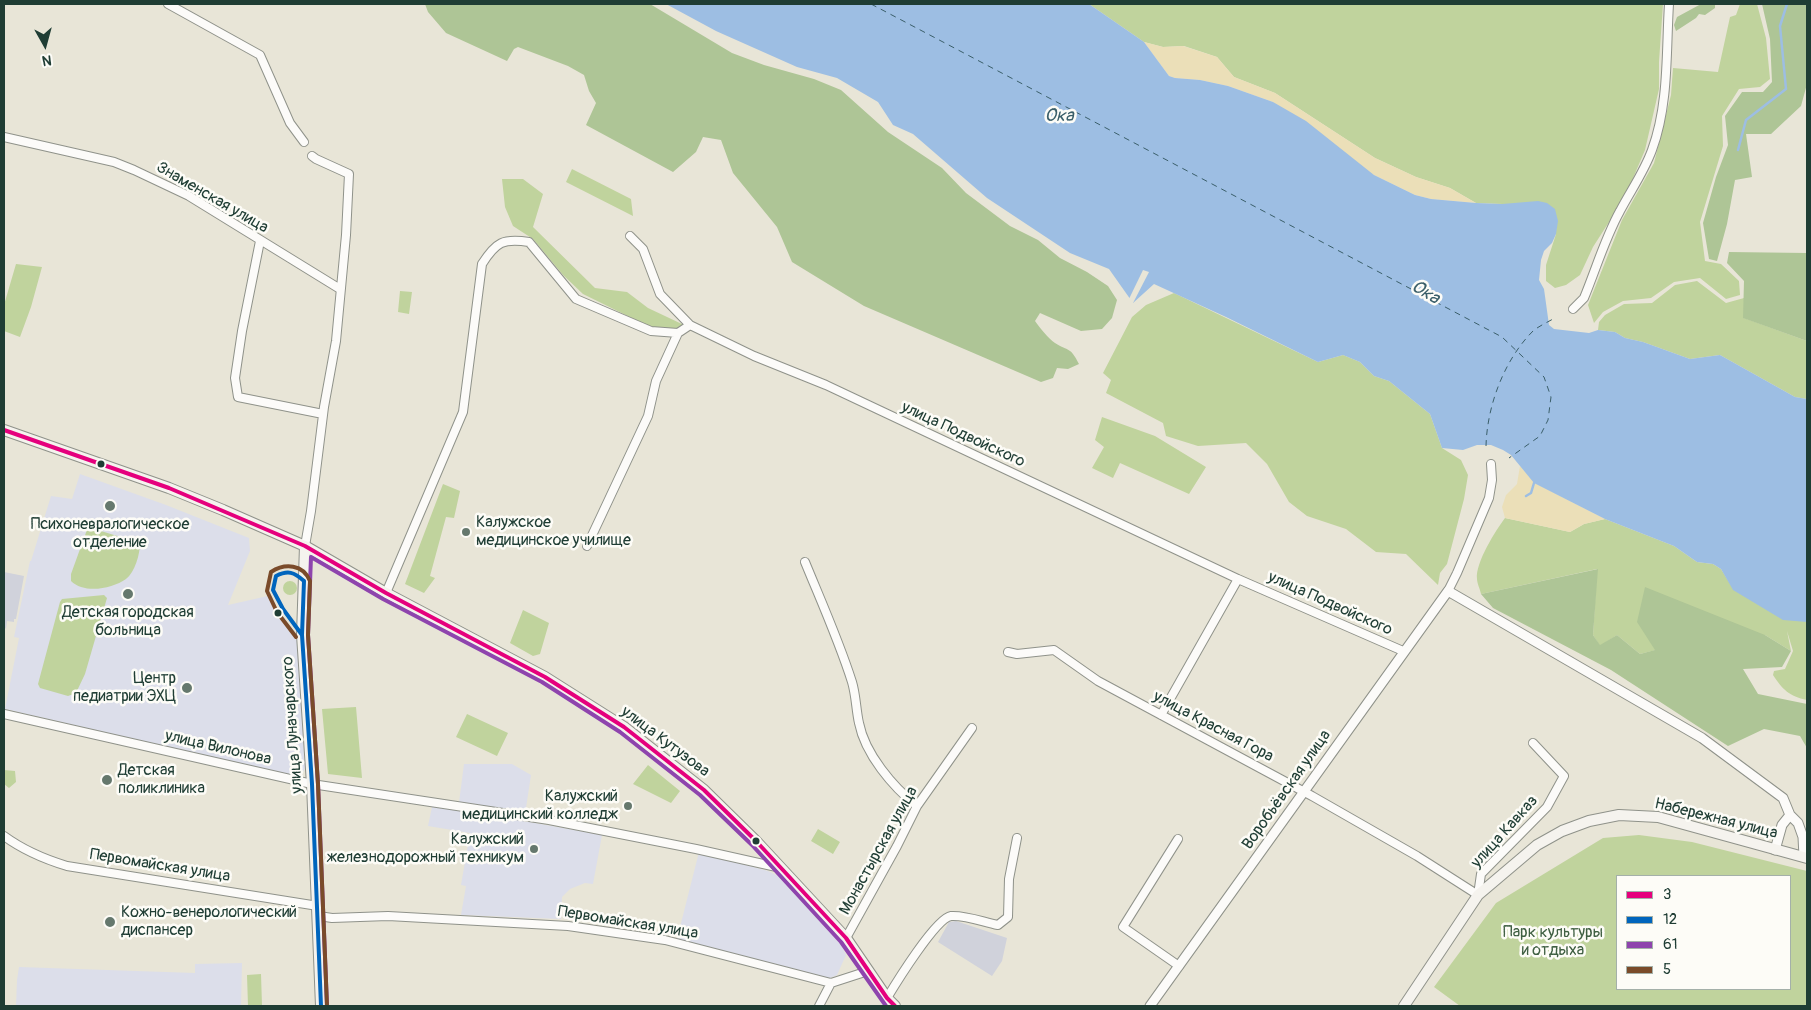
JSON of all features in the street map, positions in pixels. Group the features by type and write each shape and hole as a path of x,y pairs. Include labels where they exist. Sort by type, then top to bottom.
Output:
{"main road":[{"name":"улица Кутузова","path":"4,430 169,488 304,546 386,593 545,677 624,727 704,790 782,868 846,938 886,998 895,1006"},
{"name":"улица Луначарского","path":"304,546 302,635 312,784 322,1006"},
{"name":"Набережная улица","path":"1404,1006 1478,895 1537,845 1562,831 1589,821 1619,815 1658,817 1805,857"}],"street":[{"path":"168,4 260,55 290,123 304,142"},
{"path":"1573,309 1584,298 1619,212 1638,180 1652,150 1660,122 1664,93 1669,4"},
{"name":"Знаменская улица","path":"4,137 114,162 134,170 189,196 340,289"},
{"name":"улица Луначарского","path":"304,546 312,503 323,414 336,342 346,235 349,174 312,156"},
{"path":"586,546 648,416 656,381 678,333 690,325 660,294 643,249 630,236"},
{"path":"260,241 242,331 235,378 238,398 323,414"},
{"path":"386,593 463,412 482,264 490,251 502,241 530,242 576,299 651,331 678,333"},
{"name":"улица Подвойского","path":"690,325 754,356 826,385 1238,579 1403,651"},
{"path":"1448,591 1489,498 1492,480 1491,464"},
{"path":"805,562 853,684 859,724 865,742 872,756 906,797 917,806"},
{"path":"1161,715 1238,579"},
{"name":"Воробьёвская улица","path":"1150,1006 1403,651 1448,591"},
{"name":"Набережная улица","path":"1448,591 1702,738 1783,798 1790,815 1798,823 1803,838 1805,857"},
{"name":"улица Красная Гора","path":"1008,652 1016,654 1054,650 1098,681 1304,792 1417,856 1478,895"},
{"name":"улица Вилонова","path":"4,714 312,784 548,820 782,868"},
{"name":"Монастырская улица","path":"846,938 917,806 972,728"},
{"name":"улица Кавказ","path":"1478,895 1480,874 1547,807 1564,776 1533,743"},
{"path":"1774,850 1782,825 1790,815"},
{"name":"Первомайская улица","path":"4,836 42,858 67,866 318,911 332,918 388,916 594,928 673,942 831,983"},
{"path":"886,998 924,942 941,922 949,916 998,925 1008,918 1009,879 1017,838"},
{"path":"1178,839 1123,927 1179,966"},
{"path":"819,1006 831,983 868,971"}],"shaded area":[{"path":"80,474 249,538 250,551 228,605 268,596 299,638 305,768 301,776 292,776 5,709 19,638 14,637 30,561 51,496 72,499"},
{"path":"4,572 24,576 16,619 14,619 14,622 7,621 6,629 4,626"},
{"name":"Калужский железнодорожный техникум","path":"464,764 512,764 531,775 524,821 602,835 593,884 585,883 570,889 562,897 561,919 461,915 466,886 461,885 470,833 428,826 432,807 458,810"},
{"path":"699,852 768,871 778,876 841,945 846,955 837,975 828,979 677,939"},
{"path":"956,921 1007,938 1002,961 992,976 938,942 949,922"},
{"path":"242,963 241,1006 16,1006 19,967 195,973 195,964"}],"green space":[{"path":"425,4 650,4 732,53 764,65 814,79 841,90 888,132 942,168 966,193 1010,226 1038,240 1060,258 1087,272 1108,286 1117,300 1112,318 1102,329 1081,331 1040,313 1035,321 1039,327 1052,341 1069,350 1079,364 1068,369 1057,368 1053,378 1041,382 864,306 792,262 777,227 733,173 721,140 703,137 696,152 673,172 586,125 596,103 589,91 584,75 568,66 518,47 514,49 507,61 446,33 428,12"},
{"path":"1089,4 1663,4 1659,89 1645,150 1625,197 1593,247 1580,275 1566,285 1555,288 1546,281 1546,265 1556,234 1502,204 1476,203 1450,188 1416,177 1375,158 1275,93 1234,77 1217,57 1184,46 1163,47 1144,42"},
{"path":"1701,4 1715,4 1715,8 1705,15 1699,14 1676,31 1674,25 1677,17"},
{"path":"1740,4 1757,4 1766,38 1770,79 1760,87 1739,89 1722,116 1723,146 1700,222 1705,261 1721,264 1739,281 1740,295 1726,299 1700,278 1674,282 1651,298 1623,301 1603,312 1594,323 1588,305 1622,220 1654,163 1671,95 1673,68 1718,72 1730,17 1736,15"},
{"path":"1762,4 1807,4 1807,84 1801,106 1771,134 1746,134 1752,177 1735,180 1727,224 1717,261 1709,259 1703,223 1716,177 1728,145 1725,116 1742,92 1763,92 1772,82 1770,39"},
{"path":"572,169 631,199 633,216 566,182"},
{"path":"502,179 523,179 543,194 533,227 595,288 627,292 648,308 684,325 677,329 652,328 583,294 563,275 533,239 513,226 505,207"},
{"path":"1729,252 1807,253 1807,341 1743,318 1744,281 1727,263"},
{"path":"16,264 42,267 20,337 4,331 4,305"},
{"path":"1697,281 1726,303 1744,298 1744,318 1807,341 1807,399 1795,397 1720,355 1690,359 1643,342 1625,338 1615,332 1598,330 1599,322 1605,315 1624,304 1652,303 1675,285"},
{"path":"400,291 412,292 409,314 398,312"},
{"path":"1174,293 1318,362 1343,355 1360,362 1374,376 1389,381 1430,414 1442,448 1461,460 1468,475 1464,499 1447,564 1440,573 1438,585 1406,554 1376,552 1346,529 1307,516 1289,502 1267,464 1246,443 1198,446 1166,436 1163,423 1106,393 1111,380 1103,373 1132,317 1146,305"},
{"path":"1102,417 1155,436 1206,467 1189,494 1120,463 1113,478 1092,468 1104,447 1095,440"},
{"path":"443,484 460,491 454,518 446,517 430,576 435,578 424,593 405,584"},
{"path":"1505,518 1570,532 1584,524 1605,519 1674,546 1697,562 1713,564 1721,569 1734,590 1807,622 1807,700 1787,692 1773,675 1774,671 1785,669 1793,651 1787,631 1791,651 1765,635 1656,650 1640,654 1617,635 1600,646 1593,635 1597,569 1481,594 1477,582 1479,564"},
{"path":"88,527 140,543 136,562 132,572 126,579 98,589 83,588 71,581 71,574"},
{"path":"1598,569 1593,635 1600,645 1617,635 1640,654 1655,650 1637,622 1645,587 1765,635 1791,651 1782,667 1743,669 1758,694 1807,704 1807,748 1800,736 1764,729 1728,746 1611,670 1493,608 1481,594"},
{"path":"290,581 295,583 297,588 295,593 290,595 285,593 283,588 285,583"},
{"path":"104,595 107,598 85,674 76,693 68,696 40,688 38,684 62,599"},
{"path":"523,610 549,623 540,654 533,656 510,643"},
{"path":"356,707 362,778 328,774 322,709"},
{"path":"467,714 508,733 497,756 456,737"},
{"path":"648,765 680,791 671,803 633,784"},
{"path":"4,770 15,771 16,782 9,788 4,784"},
{"path":"818,829 840,842 833,854 811,841"},
{"name":"Парк культуры и отдыха","path":"1639,835 1692,842 1807,871 1807,1006 1460,1006 1434,987 1496,903 1603,838"},
{"path":"261,974 262,1006 248,1006 247,975"}],"sand":[{"path":"1144,42 1163,47 1183,46 1217,57 1234,77 1275,93 1375,158 1416,177 1450,188 1476,203 1431,199 1415,195 1374,175 1342,164 1273,102 1228,86 1169,76"},
{"path":"1520,466 1535,483 1605,519 1584,524 1570,532 1505,518 1502,507 1506,495 1517,484"}],"water":[{"name":"Ока","path":"666,4 1089,4 1144,42 1169,76 1228,86 1273,102 1306,121 1374,175 1415,195 1431,199 1476,203 1502,204 1538,201 1547,203 1555,209 1558,221 1556,234 1552,243 1544,251 1541,260 1539,280 1544,289 1549,325 1554,329 1589,333 1598,330 1615,332 1625,338 1643,342 1690,359 1720,355 1795,397 1807,399 1807,622 1783,620 1733,590 1721,569 1713,564 1697,562 1674,546 1605,519 1534,483 1511,455 1503,450 1491,445 1477,445 1463,450 1442,448 1430,414 1389,381 1374,376 1360,362 1343,355 1318,362 1154,284 1133,303 1109,269 1070,253 987,198 913,134 893,125 878,102 837,78 797,67 716,31"}],"pier":[{"path":"1143,270 1149,272 1132,305 1128,301"}],"waterway":[{"path":"1738,150 1746,120 1786,89 1780,26 1787,4"},
{"path":"1526,496 1531,493 1534,483"}],"ferry route":[{"path":"871,4 1502,337 1544,377 1551,397 1548,420 1540,436 1509,458"},
{"path":"1486,446 1490,415 1499,384 1506,370 1533,331 1553,319"}],"transit line":[{"name":"3","path":"4,430 169,488 305,546 386,593 545,677 624,727 704,790 756,841 846,938 887,998 895,1006"},
{"name":"61","path":"327,1006 318,784 308,635 311,557 383,599 542,682 620,732 700,795 752,845 841,942 886,1006"},
{"name":"5","path":"296,637 277,612 267,591 271,572 288,566 303,571 310,581 308,635 318,784 327,1006"},
{"name":"12","path":"302,635 283,609 273,590 276,576 284,573 294,574 304,581"},
{"name":"12","path":"304,581 302,635 312,784 321,1006"}],"place":[{"name":"Психоневралогическое отделение","path":"110,506"},
{"name":"Калужское медицинское училище","path":"466,532"},
{"name":"Детская городская больница","path":"128,594"},
{"name":"Центр педиатрии ЭХЦ","path":"187,688"},
{"name":"Детская поликлиника","path":"107,780"},
{"name":"Калужский медицинский колледж","path":"628,806"},
{"name":"Калужский железнодорожный техникум","path":"534,849"},
{"name":"Кожно-венерологический диспансер","path":"110,922"}]}
